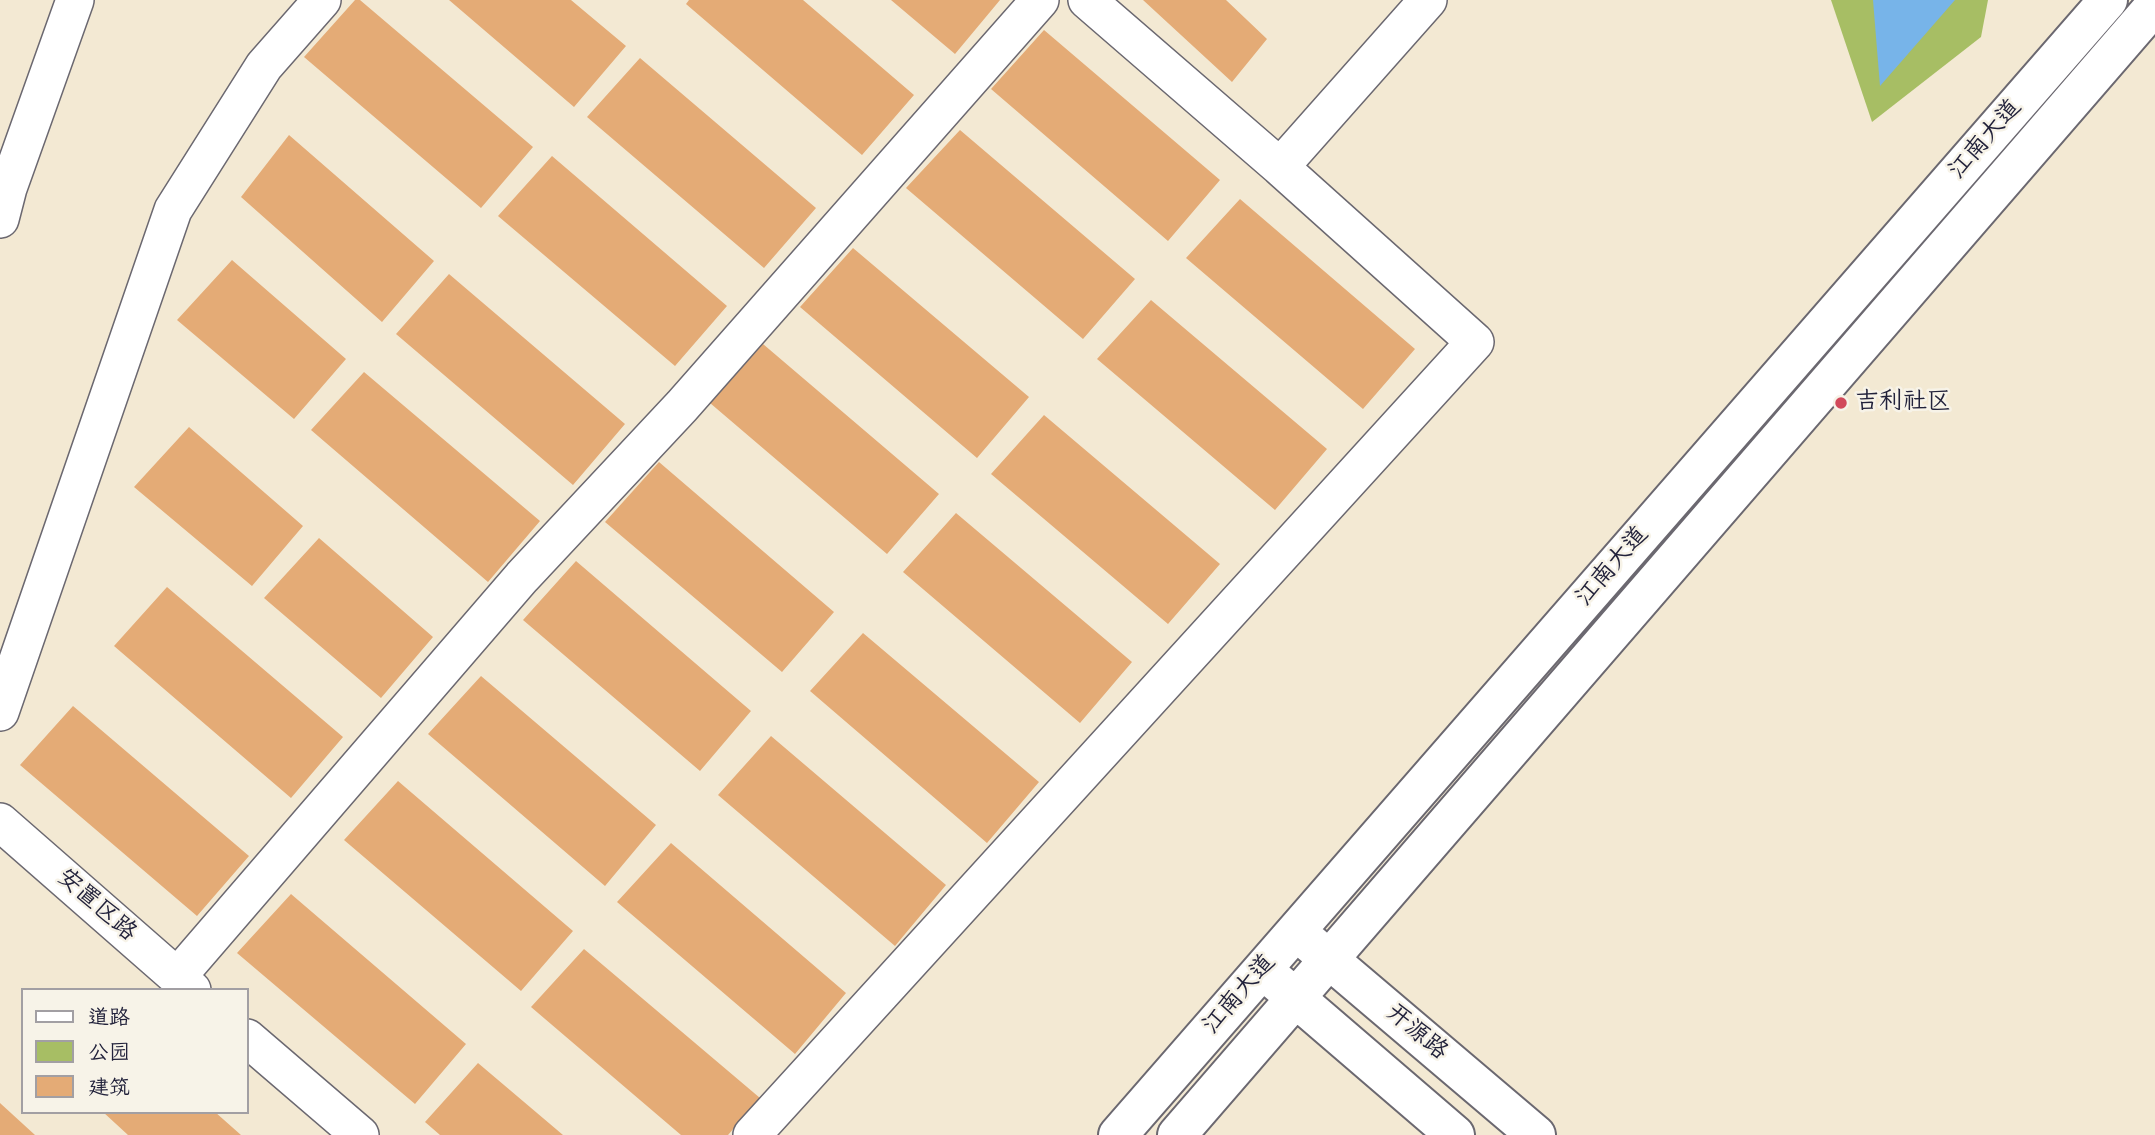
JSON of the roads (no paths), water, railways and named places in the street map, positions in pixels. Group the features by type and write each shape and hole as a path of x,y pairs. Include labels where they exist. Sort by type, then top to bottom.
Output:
{"main road":[{"name":"江南大道","path":"1118,1135 2108,0"},
{"name":"江南大道","path":"1177,1135 2155,5"},
{"name":"开源路","path":"1296,931 1536,1135"},
{"path":"1262,969 1455,1135"}],"street":[{"path":"0,219 75,0"},
{"path":"0,712 173,210 264,66 322,0"},
{"path":"176,985 522,577 682,405 1040,0"},
{"path":"752,1135 1475,342 1280,167 1087,0"},
{"path":"1280,167 1428,0"},
{"name":"安置区路","path":"0,822 176,985"},
{"name":"安置区路","path":"0,849 176,985"},
{"path":"248,1039 359,1135"},
{"path":"248,1066 328,1135"}],"water":[{"path":"1873,0 1955,0 1880,86"}],"place":[{"name":"吉利社区","path":"1841,403"}]}
